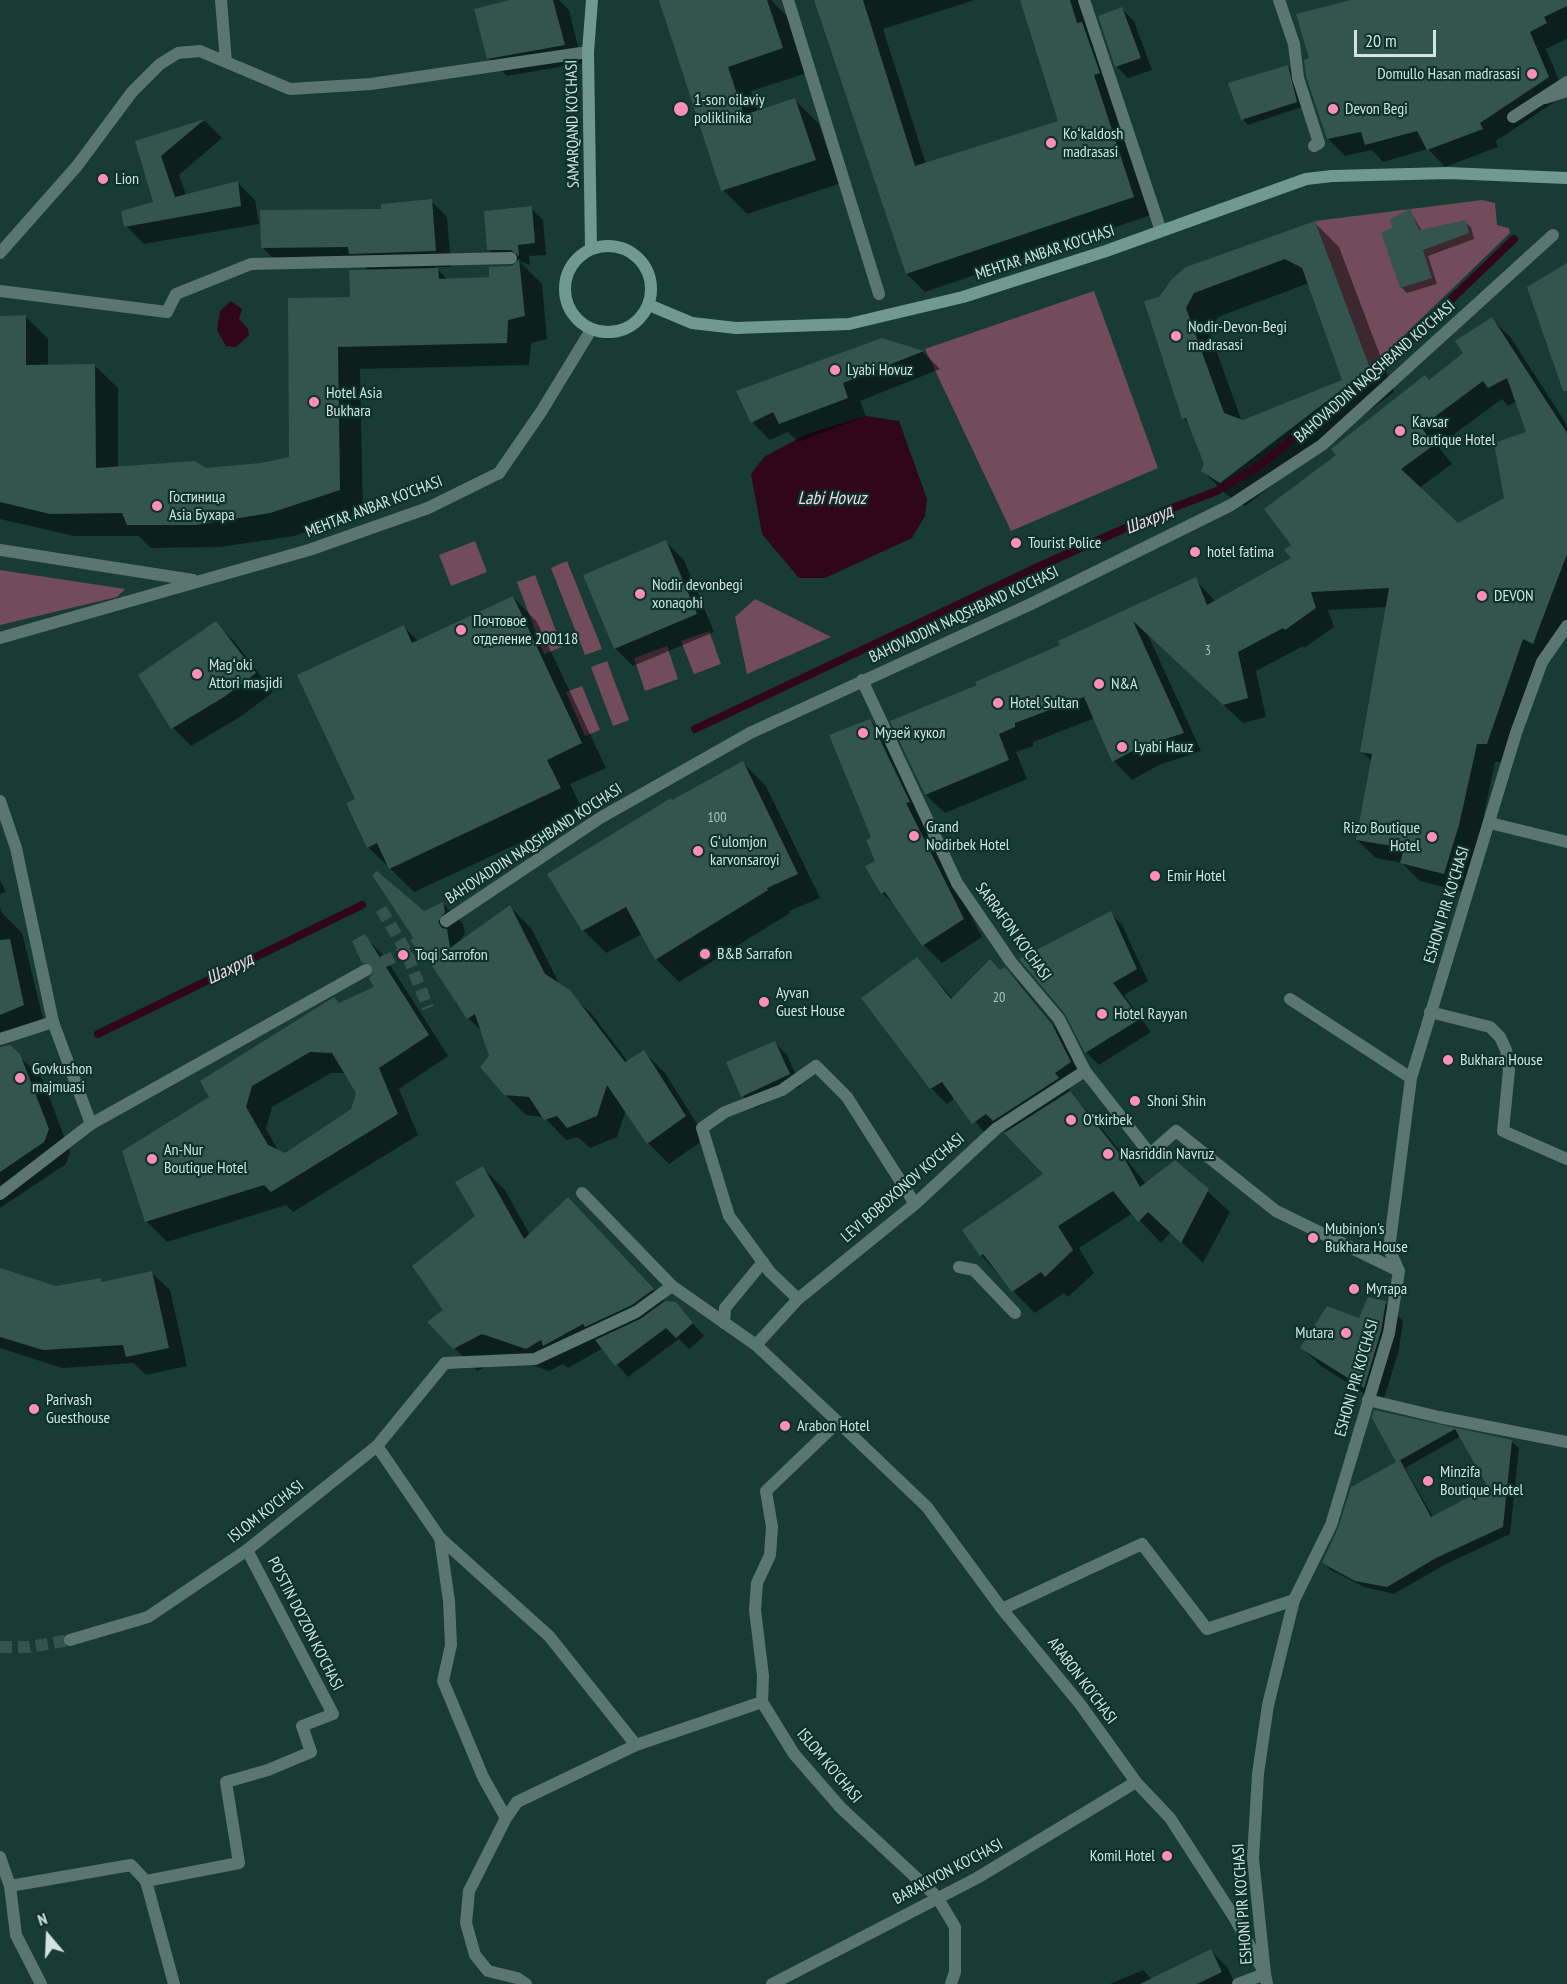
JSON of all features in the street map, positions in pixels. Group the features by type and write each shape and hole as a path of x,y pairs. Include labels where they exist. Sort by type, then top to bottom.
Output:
{"main road":[{"name":"SAMARQAND KO'CHASI","path":"591,248 588,52 592,0"},
{"name":"MEHTAR ANBAR KO'CHASI","path":"649,305 693,324 736,328 849,324 963,297 1161,231 1306,179 1332,176 1448,173 1567,178"},
{"path":"608,245 625,248 639,257 649,272 652,288 649,305 639,320 625,330 608,333 591,330 577,320 567,306 564,289 567,272 577,258 591,248 608,245"}],"street":[{"path":"221,0 226,62"},
{"path":"788,0 879,294"},
{"path":"1084,0 1161,231"},
{"path":"1280,0 1294,44 1298,78 1319,143 1314,146"},
{"path":"0,253 77,166 132,92 160,64 178,53 200,51 290,89 371,84 588,52"},
{"path":"1513,117 1567,82"},
{"path":"1538,101 1567,91"},
{"name":"BAHOVADDIN NAQSHBAND KO'CHASI","path":"446,921 600,818 750,733 1031,604 1240,499 1322,445 1553,235"},
{"path":"0,291 167,312 176,294 251,264 511,258"},
{"name":"MEHTAR ANBAR KO'CHASI","path":"0,638 309,550 428,508 499,472 541,412 591,330"},
{"name":"MEHTAR ANBAR KO'CHASI","path":"0,550 198,580"},
{"name":"ESHONI PIR KO'CHASI","path":"1266,1979 1253,1858 1258,1774 1268,1705 1294,1600 1331,1526 1389,1333 1399,1271 1389,1249 1411,1078 1516,733 1542,662 1567,626"},
{"name":"SARRAFON KO'CHASI","path":"862,680 957,883 1011,962 1059,1019 1085,1071 1150,1154 1176,1131 1276,1211 1399,1271"},
{"path":"0,801 16,848 53,1022 91,1124"},
{"path":"1490,823 1567,842"},
{"path":"0,1194 91,1124 366,970"},
{"path":"1290,999 1411,1078"},
{"path":"1430,1012 1490,1027 1500,1037 1506,1050 1509,1070 1503,1131 1567,1159"},
{"path":"0,1039 53,1022"},
{"path":"798,1299 763,1262 729,1216 702,1128 725,1112 782,1090 816,1066 847,1097 915,1204"},
{"name":"LEVI BOBOXONOV KO'CHASI","path":"756,1345 798,1299 915,1204 997,1128 1085,1071"},
{"name":"ARABON KO'CHASI","path":"582,1193 672,1286 756,1345 927,1507 1002,1609 1080,1704 1136,1782 1170,1818 1234,1917 1266,1979"},
{"path":"724,1323 725,1308 763,1262"},
{"path":"959,1267 974,1270 1015,1313"},
{"name":"ISLOM KO'CHASI","path":"70,1640 148,1617 247,1550 378,1446 446,1363 535,1359 636,1312 672,1286"},
{"path":"1368,1400 1439,1417 1567,1442"},
{"path":"518,1982 488,1971 475,1955 466,1923 469,1890 506,1818 517,1803 636,1745 762,1702 763,1676 755,1610 757,1583 770,1556 772,1527 766,1491 838,1422"},
{"path":"378,1446 440,1538 549,1636 636,1745"},
{"path":"440,1538 449,1601 451,1645 443,1681 483,1777 506,1818"},
{"path":"1002,1609 1142,1544 1207,1629 1294,1600"},
{"name":"PO'STIN DO'ZON KO'CHASI","path":"146,1881 239,1863 226,1782 268,1770 310,1752 302,1726 333,1714 247,1550"},
{"name":"ISLOM KO'CHASI","path":"762,1702 794,1754 841,1808 937,1898 955,1927 955,1972 951,1984"},
{"name":"BARAKIYON KO'CHASI","path":"772,1984 977,1878 1136,1782"},
{"path":"0,1857 10,1886 16,1935 41,1984"},
{"path":"10,1886 131,1865 146,1881 174,1984"},
{"path":"1238,1984 1266,1979"}],"shaded area":[{"path":"1482,200 1495,203 1497,225 1509,228 1510,233 1370,368 1315,221"},
{"path":"1094,291 1158,468 1011,531 925,349"},
{"path":"475,541 487,572 451,586 439,555"},
{"path":"567,561 602,649 585,655 551,568"},
{"path":"0,570 125,589 117,597 0,625"},
{"path":"535,575 562,647 544,654 517,582"},
{"path":"755,599 831,637 747,674 735,617"},
{"path":"709,631 721,664 694,674 681,641"},
{"path":"667,646 678,679 645,691 634,658"},
{"path":"607,661 629,720 613,726 591,667"},
{"path":"582,686 600,730 585,736 566,692"}],"water":[{"path":"231,301 242,309 239,319 248,329 249,335 236,347 226,346 217,330 220,311"},
{"name":"Labi Hovuz","path":"866,416 899,421 927,499 925,516 912,538 825,578 799,578 762,534 751,474 764,457 807,434"}],"building":[{"path":"510,0 553,0 565,45 487,59 474,9"},
{"path":"659,0 767,0 783,48 728,67 744,115 795,98 816,160 721,191"},
{"name":"Koʻkaldosh madrasasi","path":"814,0 863,0 915,166 1058,121 1020,0 1070,0 1077,23 1082,22 1100,73 1094,75 1134,197 906,274"},
{"path":"1351,0 1567,0 1567,6 1544,17 1547,23 1530,32 1549,77 1480,123 1483,129 1427,150 1417,131 1365,145 1361,132 1327,139 1306,76 1304,60 1309,58 1296,14"},
{"path":"1122,7 1141,58 1115,67 1098,16"},
{"path":"1288,65 1297,102 1241,120 1228,83"},
{"path":"205,119 161,156 175,197 238,181 241,206 124,227 121,211 153,202 135,141"},
{"path":"432,199 436,251 349,254 348,247 261,248 260,210 381,209 381,204"},
{"path":"532,206 535,243 518,245 519,256 511,250 487,250 484,211"},
{"path":"1410,209 1419,230 1466,220 1469,233 1423,250 1432,278 1400,288 1381,233 1392,228 1390,219"},
{"name":"Nodir-Devon-Begi madrasasi","path":"1315,221 1370,368 1220,483 1201,471 1204,464 1186,418 1182,419 1144,301 1159,297 1172,279 1186,267","holes":["1285,259 1302,268 1342,380 1243,420 1224,413 1186,308 1194,293"]},
{"name":"Hotel Asia Bukhara","path":"519,259 525,316 508,320 507,343 338,347 340,490 270,513 196,525 127,525 122,513 50,514 0,502 0,316 26,315 26,365 95,364 96,468 195,461 206,468 261,463 289,457 288,298 350,297 349,270 438,268 439,279 489,277 489,267 512,266"},
{"path":"1567,263 1567,391 1563,391 1527,287"},
{"path":"1492,317 1567,433 1567,554 1533,644 1523,639 1487,744 1477,744 1459,825 1444,874 1400,863 1404,848 1356,840 1372,754 1360,752 1389,588 1311,592 1316,608 1285,630 1283,628 1238,652 1248,698 1223,705 1133,621 1184,733 1140,747 1112,762 1084,697 1015,723 1015,727 999,734 1009,760 925,795 890,721 977,685 975,682 1060,645 1058,641 1196,577 1207,605 1291,558 1284,550 1291,545 1264,509 1336,455 1331,449 1425,375 1429,380 1463,353 1455,341","holes":["1507,378 1526,432 1494,443 1504,498 1458,523 1401,469 1434,445 1421,427 1483,381 1488,388"]},
{"name":"Lyabi Hovuz","path":"882,338 924,351 843,383 848,398 779,424 773,412 751,423 736,391"},
{"name":"Nodir devonbegi xonaqohi","path":"666,540 697,614 614,649 583,575"},
{"path":"513,596 582,743 547,760 561,788 389,869 377,843 367,848 346,803 355,799 297,675 404,625 412,643"},
{"name":"Magʻoki Attori masjidi","path":"216,621 256,673 224,697 171,729 138,675"},
{"path":"870,719 910,802 906,803 964,919 922,946 885,892 881,894 865,866 875,861 866,840 871,837 829,735"},
{"path":"743,761 798,874 767,888 768,890 655,960 626,907 582,931 547,874 671,798 672,800"},
{"path":"377,871 424,911 443,902 445,912 438,922 442,928 447,929 450,948 510,905 545,974 570,990 625,1062 644,1050 686,1116 647,1144 607,1085 597,1116 567,1128 557,1116 544,1120 529,1097 504,1095 480,1067 489,1056 475,1014 467,1019 372,875"},
{"path":"1111,911 1137,969 1113,983 1140,1019 1085,1053 1065,1014 1019,959"},
{"path":"365,934 429,1035 379,1068 398,1114 271,1192 264,1185 145,1222 122,1151 209,1097 200,1081 334,997 339,1003 374,987 369,978 373,974 373,967 370,963 362,963 352,941","holes":["310,1052 332,1053 356,1093 351,1109 285,1153 268,1145 246,1107 252,1086"]},
{"path":"10,939 24,1005 0,1015 0,940"},
{"path":"917,957 951,999 990,959 1000,970 1005,967 1052,1024 1071,1062 1055,1073 1059,1078 993,1121 986,1114 972,1124 942,1082 930,1089 861,998"},
{"path":"775,1041 790,1074 741,1097 726,1062"},
{"name":"Govkushon majmuasi","path":"10,1045 20,1054 49,1129 44,1142 0,1172 0,1047"},
{"path":"1070,1091 1127,1163 1140,1187 1175,1160 1209,1189 1181,1243 1148,1212 1138,1222 1113,1191 1058,1226 1073,1250 1045,1277 1041,1272 1012,1292 983,1254 980,1256 962,1230 1043,1174 1004,1133"},
{"path":"483,1166 524,1239 568,1197 654,1289 632,1305 585,1327 583,1324 543,1346 541,1340 526,1349 482,1334 453,1349 427,1322 443,1310 412,1266 475,1216 455,1182"},
{"path":"0,1268 56,1286 101,1278 102,1282 152,1271 169,1348 126,1357 123,1345 43,1350 0,1337"},
{"name":"Mutara","path":"1368,1297 1386,1301 1381,1331 1364,1388 1300,1348 1327,1306 1359,1318"},
{"path":"665,1301 676,1302 693,1323 676,1338 666,1328 615,1366 595,1340 640,1319"},
{"path":"1374,1410 1512,1440 1503,1527 1436,1558 1387,1587 1355,1581 1322,1563 1338,1528 1351,1487 1396,1462 1372,1418","holes":["1455,1429 1488,1487 1431,1517 1400,1460"]},
{"path":"1211,1949 1222,1972 1197,1984 1140,1984"}],"waterway":[{"name":"Шахруд","path":"695,729 1031,570 1164,511 1217,491 1262,464 1393,355 1514,239"},
{"name":"Шахруд","path":"98,1034 362,905"}],"tunnel":[{"path":"381,909 406,951 428,1008"},
{"path":"366,970 406,951 446,921"},
{"path":"0,1647 29,1647 70,1640"}],"place":[{"name":"Domullo Hasan madrasasi","path":"1532,74"},
{"name":"1-son oilaviy poliklinika","path":"681,109"},
{"name":"Devon Begi","path":"1333,109"},
{"name":"Koʻkaldosh madrasasi","path":"1051,143"},
{"name":"Lion","path":"103,179"},
{"name":"Nodir-Devon-Begi madrasasi","path":"1176,336"},
{"name":"Lyabi Hovuz","path":"835,370"},
{"name":"Hotel Asia Bukhara","path":"314,402"},
{"name":"Kavsar Boutique Hotel","path":"1400,431"},
{"name":"Гостиница Asia Бухара","path":"157,506"},
{"name":"Tourist Police","path":"1016,543"},
{"name":"hotel fatima","path":"1195,552"},
{"name":"Nodir devonbegi xonaqohi","path":"640,594"},
{"name":"DEVON","path":"1482,596"},
{"name":"Почтовое отделение 200118","path":"461,630"},
{"name":"Magʻoki Attori masjidi","path":"197,674"},
{"name":"N&A","path":"1099,684"},
{"name":"Hotel Sultan","path":"998,703"},
{"name":"Музей кукол","path":"863,733"},
{"name":"Lyabi Hauz","path":"1122,747"},
{"name":"Grand Nodirbek Hotel","path":"914,836"},
{"name":"Rizo Boutique Hotel","path":"1432,837"},
{"name":"Gʻulomjon karvonsaroyi","path":"698,851"},
{"name":"Emir Hotel","path":"1155,876"},
{"name":"B&B Sarrafon","path":"705,954"},
{"name":"Toqi Sarrofon","path":"403,955"},
{"name":"Ayvan Guest House","path":"764,1002"},
{"name":"Hotel Rayyan","path":"1102,1014"},
{"name":"Bukhara House","path":"1448,1060"},
{"name":"Govkushon majmuasi","path":"20,1078"},
{"name":"Shoni Shin","path":"1135,1101"},
{"name":"O'tkirbek","path":"1071,1120"},
{"name":"Nasriddin Navruz","path":"1108,1154"},
{"name":"An-Nur Boutique Hotel","path":"152,1159"},
{"name":"Mubinjon's Bukhara House","path":"1313,1238"},
{"name":"Мутара","path":"1354,1289"},
{"name":"Mutara","path":"1346,1333"},
{"name":"Parivash Guesthouse","path":"34,1409"},
{"name":"Arabon Hotel","path":"785,1426"},
{"name":"Minzifa Boutique Hotel","path":"1428,1481"},
{"name":"Komil Hotel","path":"1167,1856"}]}
